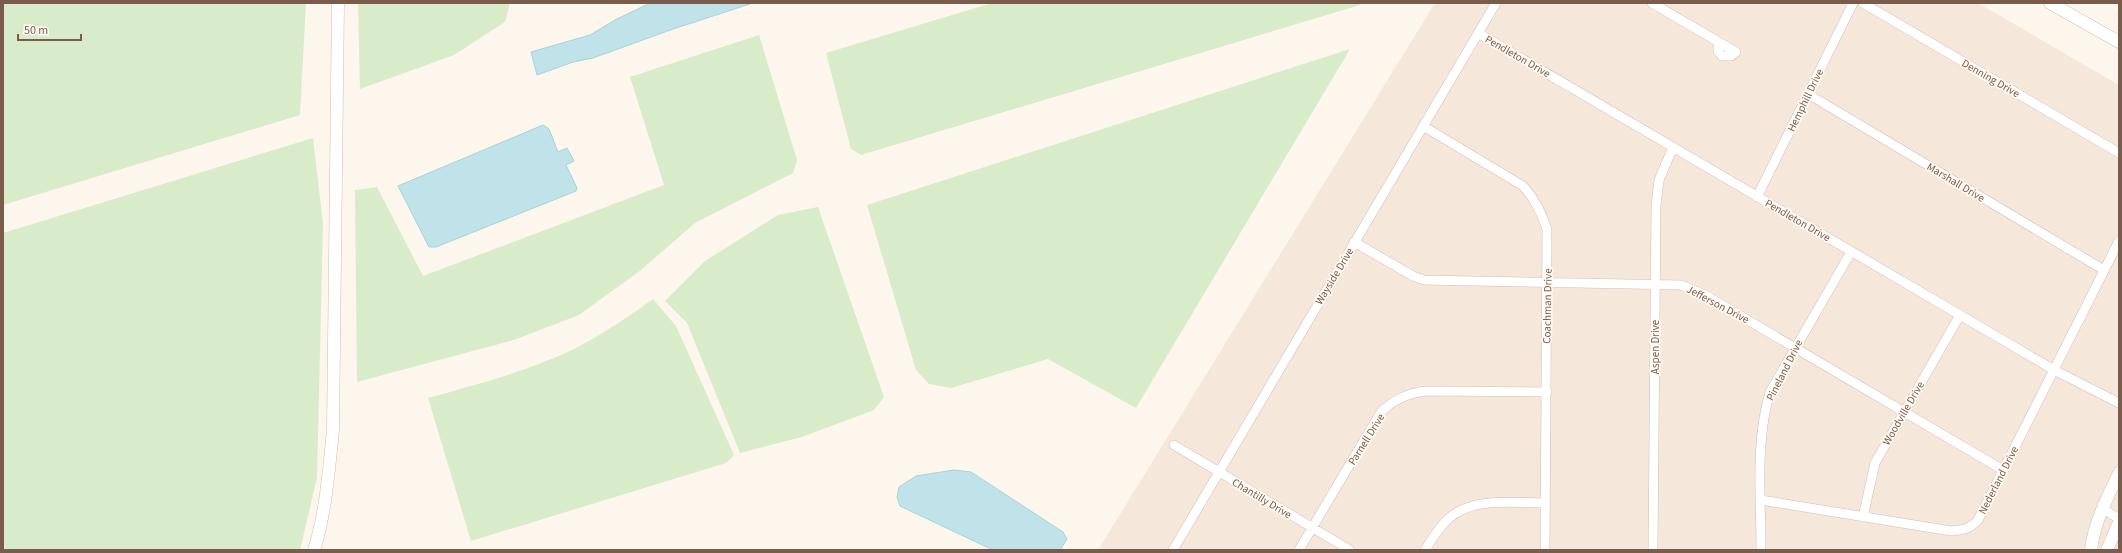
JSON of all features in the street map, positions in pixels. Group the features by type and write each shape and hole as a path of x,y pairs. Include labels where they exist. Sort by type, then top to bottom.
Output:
{"street":[{"path":"314,550 320,528 329,468 332,430 338,3"},
{"name":"Wayside Drive","path":"1173,550 1496,3"},
{"path":"1652,3 1736,52"},
{"name":"Hemphill Drive","path":"1757,196 1853,3"},
{"name":"Denning Drive","path":"1863,3 2119,153"},
{"path":"2050,3 2119,42"},
{"name":"Pendleton Drive","path":"1478,33 1960,316 2054,370 2119,404"},
{"name":"Marshall Drive","path":"1808,94 2104,270"},
{"name":"Coachman Drive","path":"1423,126 1516,181 1533,197 1541,211 1547,228 1548,282 1545,550"},
{"name":"Aspen Drive","path":"1653,550 1656,205 1659,180 1673,147"},
{"name":"Nederland Drive","path":"1761,500 1951,531 1966,530 1978,520 2119,241"},
{"name":"Jefferson Drive","path":"1354,242 1413,276 1424,280 1655,283 1681,285 1705,295 2003,470"},
{"name":"Pineland Drive","path":"1760,550 1761,436 1764,410 1770,392 1851,252"},
{"name":"Woodville Drive","path":"1863,517 1875,462 1960,316"},
{"name":"Parnell Drive","path":"1299,550 1381,412 1397,398 1415,392 1426,391 1546,392"},
{"name":"Chantilly Drive","path":"1174,445 1350,550"},
{"path":"2091,550 2092,539 2102,508 2119,473"},
{"path":"1425,550 1437,531 1448,519 1459,511 1478,505 1496,502 1546,503"},
{"path":"2102,508 2119,520 2107,550"}],"shaded area":[{"path":"1435,3 1978,3 2119,85 2119,550 1098,550"}],"green space":[{"path":"3,3 306,3 300,115 3,205"},
{"path":"358,3 510,3 505,22 454,55 360,89"},
{"path":"992,3 1361,3 1360,5 861,155 851,149 826,53"},
{"path":"759,35 797,160 793,173 695,223 641,270 579,315 514,340 357,382 355,190 377,187 423,276 664,185 630,77"},
{"path":"1350,49 1136,408 1048,359 951,388 929,384 916,370 867,205"},
{"path":"313,138 323,224 317,478 300,550 3,550 3,233"},
{"path":"818,207 884,397 874,410 802,437 740,453 687,323 665,301 705,261 778,215"},
{"path":"653,299 676,326 734,455 726,463 471,541 428,398 466,388 540,364 576,348 596,337"}],"water":[{"path":"650,3 753,3 673,29 593,58 573,62 537,75 531,52 590,35 615,20"},
{"path":"543,125 549,129 558,152 567,148 574,161 566,165 577,188 576,191 436,247 429,247 398,186"},
{"path":"954,470 971,472 1063,532 1067,539 1060,550 993,550 900,506 897,497 899,487 916,476"}]}
